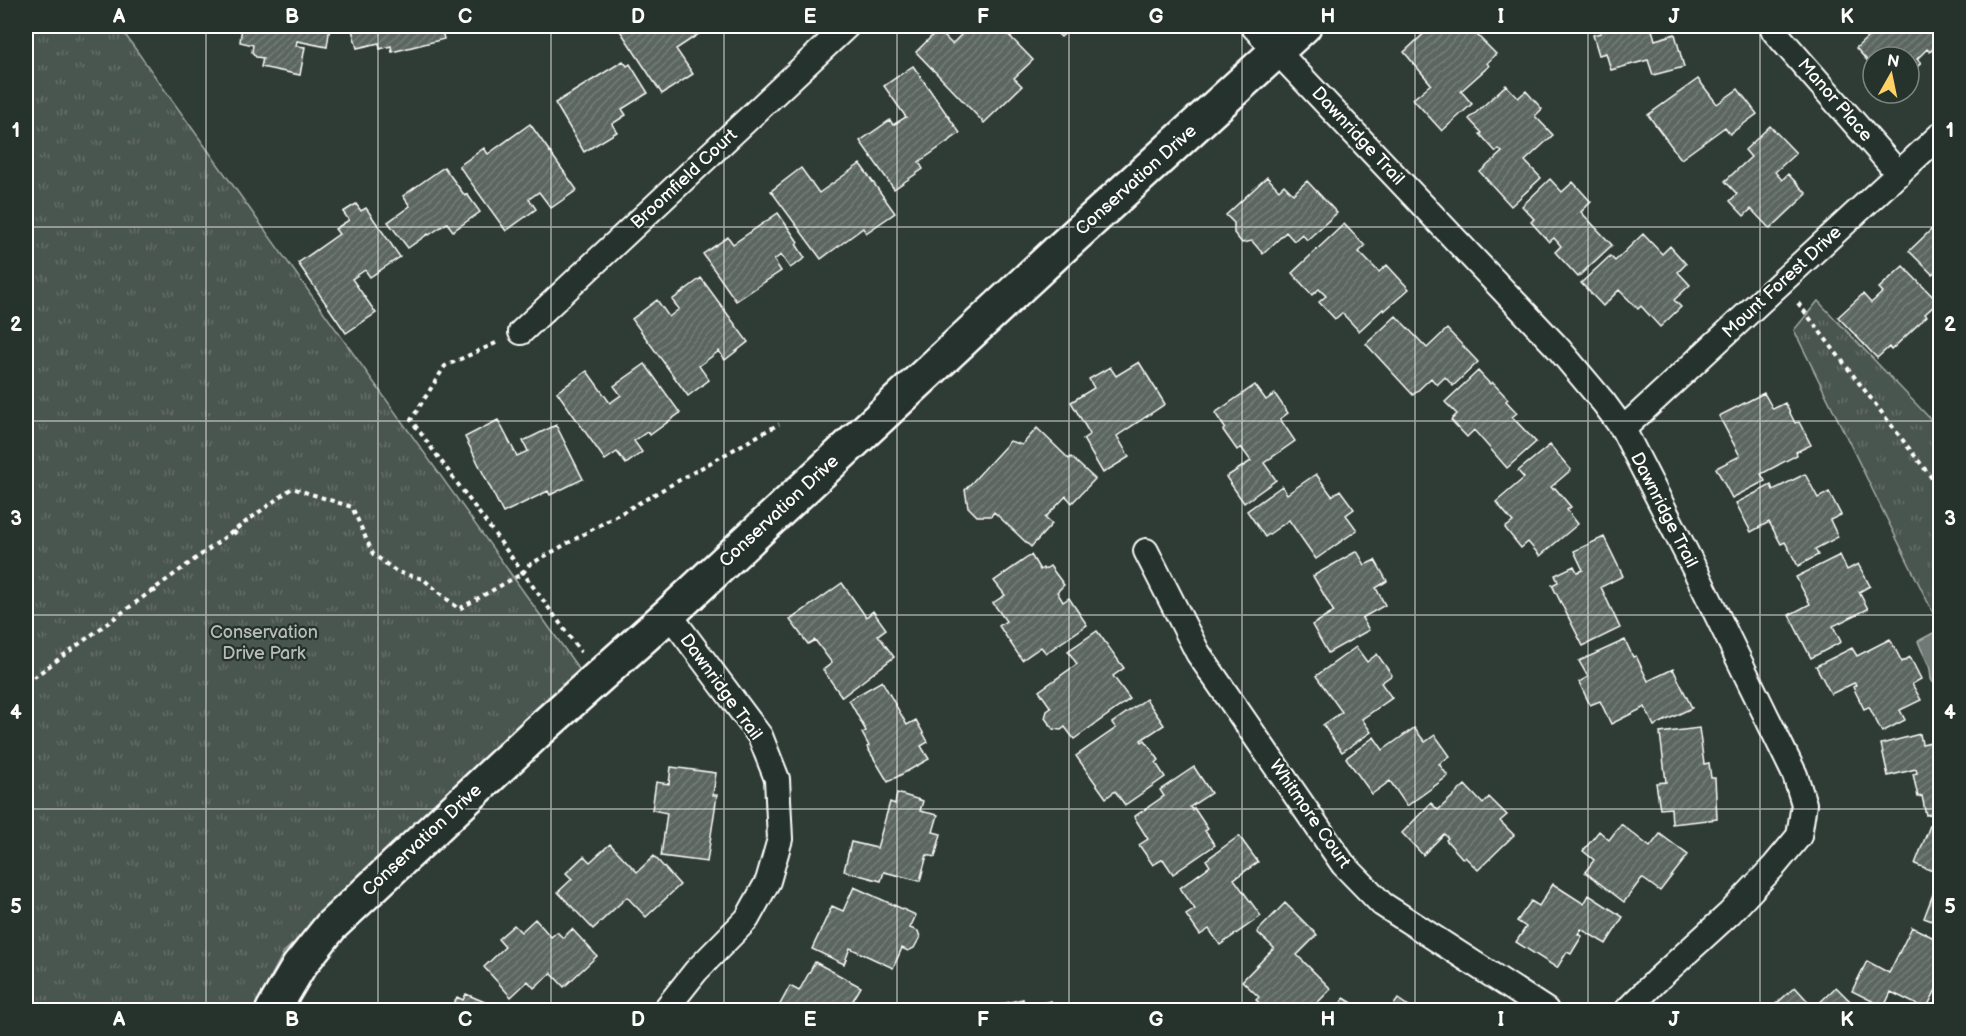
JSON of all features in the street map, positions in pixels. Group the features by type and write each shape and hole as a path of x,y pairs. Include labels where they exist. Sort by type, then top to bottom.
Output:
{"street":[{"name":"Broomfield Court","path":"521,332 846,26"},
{"name":"Dawnridge Trail","path":"1253,26 1558,348 1623,429 1795,775 1804,804 1799,836 1730,913 1658,979 1627,1011"},
{"name":"Conservation Drive","path":"273,1011 299,966 331,926 528,741 669,614 1056,253 1304,26"},
{"name":"Manor Place","path":"1772,26 1899,174"},
{"name":"Mount Forest Drive","path":"1623,429 1941,135"},
{"name":"Whitmore Court","path":"1146,551 1198,653 1343,864 1382,904 1546,1011"},
{"name":"Dawnridge Trail","path":"665,1011 696,971 747,919 768,881 780,839 777,779 760,736 669,614"}],"path":[{"path":"1782,282 1934,481 1937,551 1941,561"},
{"path":"521,332 445,366 411,420 577,645 597,678"},
{"path":"26,683 70,654 153,589 292,488 352,507 373,554 397,572 423,579 459,609 523,573 529,565 779,424"},
{"path":"1934,481 1941,477"},
{"path":"233,531 238,536"},
{"path":"153,589 157,595"}],"green space":[{"name":"Conservation Drive Park","path":"26,26 119,26 581,672 284,952 253,1010 26,1010"},
{"path":"1818,301 1940,429 1940,627 1794,330"}],"shaded area":[{"path":"1937,631 1940,635 1940,686 1931,680 1929,666 1918,641"}],"building":[{"path":"242,26 330,26 327,47 297,41 296,46 305,47 300,75 261,67 263,58 256,57 252,52 253,45 240,42"},
{"path":"351,26 441,26 444,39 392,52 391,46 380,49 379,43 357,48"},
{"path":"617,26 711,26 676,49 693,74 662,94"},
{"path":"1000,26 1033,60 1014,78 1022,86 984,123 916,52 938,30 952,44 961,35 952,27"},
{"path":"1050,26 1073,26 1061,37"},
{"path":"1432,26 1451,26 1454,29 1457,26 1468,26 1496,54 1487,63 1489,66 1461,91 1472,104 1442,131 1413,99 1431,84 1404,52"},
{"path":"1599,26 1651,26 1655,40 1675,34 1684,67 1653,75 1648,60 1611,70 1606,53 1599,55 1593,35 1601,33"},
{"path":"1880,26 1940,26 1940,42 1930,52 1927,49 1921,55 1921,45 1861,45 1861,54 1856,48"},
{"path":"623,61 627,66 630,64 648,93 622,109 626,115 612,124 617,132 584,152 555,103"},
{"path":"913,66 960,133 919,162 923,169 894,189 860,141 890,120 893,125 906,117 884,86"},
{"path":"1698,79 1717,104 1738,89 1757,114 1730,134 1725,127 1681,159 1648,115"},
{"path":"1506,85 1518,98 1526,91 1542,109 1535,116 1553,135 1525,161 1541,178 1511,206 1480,172 1502,152 1499,149 1496,152 1469,119"},
{"path":"530,124 577,190 551,208 539,192 529,199 536,209 506,231 459,166 484,148 488,154"},
{"path":"1770,126 1796,153 1775,172 1782,180 1788,174 1807,194 1770,229 1751,209 1744,216 1730,201 1737,194 1725,181 1751,157 1745,150"},
{"path":"860,164 895,213 866,233 863,228 821,259 771,191 801,168 819,193"},
{"path":"444,167 480,212 453,231 447,223 408,248 388,222 410,206 403,196"},
{"path":"1267,177 1279,190 1284,185 1293,194 1307,181 1337,213 1307,240 1302,234 1294,241 1286,232 1263,254 1252,241 1242,243 1234,233 1234,223 1226,215"},
{"path":"1550,179 1562,192 1573,182 1591,202 1581,212 1612,245 1578,277 1555,252 1561,246 1554,238 1549,242 1531,222 1534,219 1522,206"},
{"path":"356,204 361,211 366,208 400,257 370,277 365,270 352,279 376,313 346,333 298,263 339,234 335,229 349,220 343,212"},
{"path":"778,213 798,242 796,244 805,258 790,268 781,255 774,260 781,271 736,301 703,254 728,237 733,244"},
{"path":"1344,224 1365,246 1359,252 1379,272 1387,265 1409,289 1359,331 1342,313 1335,319 1319,302 1326,296 1319,289 1312,295 1292,273"},
{"path":"1932,229 1940,237 1940,268 1932,274 1909,251"},
{"path":"1643,234 1662,254 1670,246 1686,264 1678,272 1690,285 1674,300 1681,307 1660,327 1641,306 1638,309 1619,290 1603,306 1581,283 1610,256 1615,261"},
{"path":"1903,266 1938,302 1925,314 1927,316 1891,350 1889,347 1877,358 1838,317 1863,294 1871,303 1883,292 1879,288"},
{"path":"701,278 748,342 725,360 719,351 699,366 709,380 688,396 632,319 657,300 669,317 679,309 672,300"},
{"path":"1396,316 1427,348 1447,329 1478,362 1453,386 1445,377 1437,385 1431,378 1413,395 1366,344"},
{"path":"1139,362 1165,404 1117,436 1129,457 1103,473 1083,439 1090,434 1071,402 1094,388 1089,379 1110,367 1116,376"},
{"path":"645,364 680,413 650,435 647,432 634,441 642,452 626,464 617,452 605,460 557,392 587,371 610,403 621,395 614,386"},
{"path":"1478,371 1508,399 1506,401 1517,413 1512,417 1536,442 1507,468 1474,430 1467,437 1451,420 1457,414 1445,402"},
{"path":"1255,385 1266,400 1275,394 1288,413 1280,419 1295,441 1264,463 1276,480 1244,503 1226,477 1251,461 1241,447 1237,450 1223,430 1225,428 1215,413"},
{"path":"1764,393 1773,409 1785,403 1795,423 1799,422 1811,445 1761,474 1765,481 1732,498 1716,468 1740,456 1719,416"},
{"path":"498,420 517,456 528,451 523,441 556,425 583,479 550,495 548,491 503,513 465,437"},
{"path":"1037,428 1069,459 1071,457 1095,479 1072,503 1066,496 1045,518 1052,524 1031,547 994,512 991,516 977,516 968,507 965,490 1010,441 1022,445"},
{"path":"1550,445 1571,470 1551,487 1555,488 1571,507 1567,510 1578,524 1540,556 1528,542 1521,548 1505,528 1513,522 1496,502 1524,478 1518,471"},
{"path":"1316,474 1332,496 1340,490 1354,509 1346,515 1357,530 1316,559 1289,520 1265,537 1247,511 1282,486 1287,494"},
{"path":"1805,474 1818,498 1829,492 1841,515 1830,520 1838,537 1815,549 1818,555 1798,566 1785,542 1781,544 1769,522 1751,532 1736,503 1771,485 1773,490"},
{"path":"1604,537 1623,576 1601,587 1620,628 1583,646 1552,585 1558,582 1555,575 1574,566 1577,572 1583,570 1574,551"},
{"path":"1357,551 1365,565 1375,560 1387,581 1376,588 1385,605 1362,618 1369,630 1328,653 1312,625 1334,612 1313,576"},
{"path":"1031,555 1040,570 1050,566 1064,585 1057,592 1063,602 1069,598 1087,625 1046,653 1041,647 1022,660 999,626 1006,621 993,603 1005,595 994,581"},
{"path":"1840,555 1847,570 1858,564 1870,586 1859,592 1868,609 1833,626 1841,642 1811,658 1789,615 1810,604 1796,577"},
{"path":"842,583 866,617 873,611 886,629 878,635 894,657 842,697 823,670 832,663 815,640 808,644 790,620"},
{"path":"1097,631 1124,668 1113,676 1130,699 1074,739 1065,727 1061,730 1053,729 1045,718 1047,711 1051,708 1039,691 1077,664 1068,651"},
{"path":"1890,639 1902,662 1910,657 1921,679 1912,684 1921,700 1900,710 1905,720 1882,732 1869,707 1864,709 1853,687 1856,685 1854,683 1831,694 1816,666 1852,648 1857,656"},
{"path":"1625,640 1648,681 1673,669 1692,708 1654,726 1645,707 1611,724 1600,701 1590,705 1579,682 1588,677 1579,661"},
{"path":"1356,647 1367,662 1377,654 1392,675 1381,683 1392,698 1362,719 1371,732 1342,752 1323,725 1342,712 1316,676"},
{"path":"882,681 907,725 916,720 928,742 921,746 929,759 888,782 867,747 869,746 862,733 866,731 849,700"},
{"path":"1146,699 1164,725 1141,740 1142,742 1145,740 1159,760 1156,763 1165,777 1125,805 1115,791 1106,798 1076,756 1116,728 1112,723"},
{"path":"1414,728 1425,742 1435,735 1450,756 1439,764 1448,776 1407,806 1390,781 1372,794 1346,758 1374,737 1383,750"},
{"path":"1699,728 1704,764 1709,763 1711,778 1715,778 1717,819 1672,824 1671,808 1660,809 1656,783 1666,782 1660,733"},
{"path":"1920,734 1922,744 1940,740 1940,812 1926,815 1922,796 1918,797 1913,774 1917,773 1916,769 1888,776 1881,744"},
{"path":"671,767 716,773 713,795 717,795 707,862 661,856 667,813 652,810 656,782 669,784"},
{"path":"1194,767 1211,793 1190,807 1192,810 1194,808 1208,829 1205,831 1215,845 1173,874 1163,859 1153,865 1139,845 1148,839 1134,817 1164,796 1160,790"},
{"path":"1465,785 1483,804 1489,797 1507,815 1500,821 1514,835 1478,870 1465,857 1463,859 1446,840 1448,838 1444,834 1423,855 1402,833 1431,803 1438,810"},
{"path":"897,793 923,801 920,811 938,815 933,832 941,834 935,857 927,855 920,881 884,872 881,881 844,871 851,842 877,848 890,802 895,804"},
{"path":"1931,823 1940,826 1940,874 1915,864"},
{"path":"1621,824 1650,847 1660,834 1688,855 1660,891 1642,878 1624,902 1585,872 1594,860 1583,851 1599,831 1609,840"},
{"path":"1239,836 1258,862 1234,879 1261,916 1220,945 1209,929 1200,935 1186,915 1195,909 1180,888 1210,866 1206,860"},
{"path":"610,844 637,872 654,856 680,885 646,917 627,897 593,929 558,892 572,879 566,873 584,856 590,862"},
{"path":"1940,876 1940,924 1924,918"},
{"path":"1553,884 1584,904 1589,895 1623,917 1606,944 1581,929 1578,934 1582,936 1571,954 1567,952 1557,968 1516,942 1526,927 1517,921 1531,901 1539,906"},
{"path":"854,887 916,915 910,928 918,931 920,937 914,948 908,951 902,948 893,968 850,948 844,964 812,949 832,906 843,911"},
{"path":"1285,903 1317,935 1297,955 1331,989 1310,1010 1267,1010 1256,1000 1259,997 1242,981 1274,948 1257,932"},
{"path":"535,919 551,937 557,932 563,938 572,929 597,956 564,987 551,973 534,988 528,981 511,997 484,967 505,947 498,939 514,925 521,932"},
{"path":"1912,927 1940,941 1940,987 1938,986 1926,1009 1891,992 1884,1007 1852,991 1867,961 1889,973"},
{"path":"815,962 861,987 852,1002 862,1007 860,1010 777,1010 790,986 799,991"},
{"path":"1795,987 1814,1008 1836,987 1859,1010 1769,1010"},
{"path":"466,994 494,1006 495,1003 513,1010 451,1010 457,997 463,1000"},
{"path":"1344,998 1364,1010 1336,1010"},
{"path":"1023,999 1025,1007 1051,1001 1054,1010 1004,1010 1002,1004"},
{"path":"1398,999 1414,1010 1390,1010"}]}
